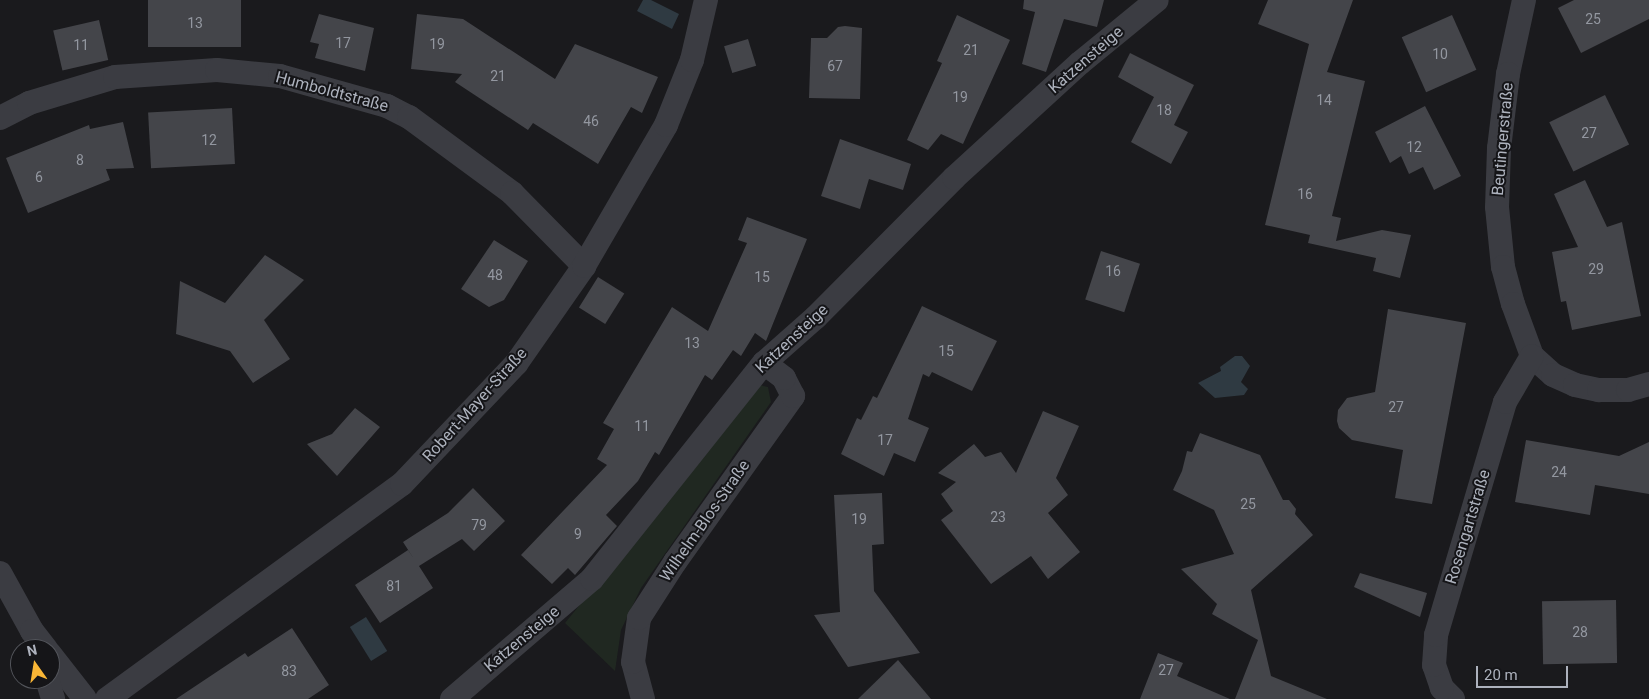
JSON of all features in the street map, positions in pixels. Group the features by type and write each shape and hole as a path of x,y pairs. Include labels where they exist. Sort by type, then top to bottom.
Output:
{"street":[{"name":"Robert-Mayer-Straße","path":"108,699 402,484 516,364 584,266 666,125 692,60 706,0"},
{"name":"Katzensteige","path":"452,699 592,579 764,362 816,317 954,178 1080,63 1157,0"},
{"name":"Beutingerstraße","path":"1524,0 1508,74 1499,148 1497,208 1503,267 1532,356"},
{"name":"Humboldtstraße","path":"0,118 29,103 115,77 217,70 280,76 387,106 409,117 512,193 584,266"},
{"path":"1532,356 1553,374 1574,385 1628,390 1649,384"},
{"name":"Rosengartstraße","path":"1454,699 1442,688 1434,665 1436,635 1505,402 1532,356"},
{"name":"Wilhelm-Blos-Straße","path":"643,699 633,662 639,618 675,562 794,396 784,378 764,362"},
{"path":"0,573 36,639"},
{"path":"60,667 85,699"}],"shaded area":[{"path":"643,0 651,0 679,14 672,29 637,11"},
{"path":"1235,356 1242,356 1250,366 1241,382 1248,389 1244,395 1215,398 1198,383 1221,371 1220,367"},
{"path":"759,385 768,387 771,402 641,588 621,630 615,671 565,623"},
{"path":"366,617 387,651 371,661 350,627"}],"building":[{"path":"148,0 241,0 241,47 148,47"},
{"path":"1024,0 1104,0 1097,27 1064,19 1046,72 1022,64 1035,12 1023,9"},
{"path":"1268,0 1353,0 1327,72 1365,81 1332,216 1341,218 1336,241 1382,230 1411,235 1400,278 1373,271 1376,258 1308,243 1310,235 1265,225 1309,44 1258,24"},
{"path":"1574,0 1649,0 1649,19 1581,53 1558,8"},
{"path":"319,14 374,28 365,71 315,58 319,44 310,42"},
{"path":"417,14 463,19 555,79 575,44 658,77 642,113 631,107 598,164 533,123 528,130 455,82 462,74 411,69"},
{"path":"957,15 1010,40 963,144 941,134 928,150 907,140 942,63 937,61"},
{"path":"1452,15 1476,70 1426,92 1402,37"},
{"path":"99,20 108,60 62,71 53,31"},
{"path":"838,27 862,28 860,99 809,98 811,38 827,38"},
{"path":"748,39 756,66 732,73 724,46"},
{"path":"1130,53 1194,85 1174,125 1188,132 1171,164 1131,142 1154,97 1118,77"},
{"path":"1605,95 1629,144 1573,172 1549,122"},
{"path":"1425,106 1461,176 1434,190 1423,167 1409,174 1401,156 1390,163 1375,132"},
{"path":"232,108 235,164 151,168 148,112"},
{"path":"123,122 134,168 106,169 110,180 28,213 6,158 89,125 90,129"},
{"path":"840,139 911,164 903,190 869,179 860,209 821,196"},
{"path":"1585,180 1607,227 1622,222 1641,316 1572,330 1566,301 1561,302 1552,252 1578,247 1554,194"},
{"path":"747,217 807,239 766,341 755,333 741,356 733,350 712,380 705,375 659,455 655,452 638,481 606,515 617,526 575,575 568,568 552,584 521,555 607,465 597,459 614,429 603,423 672,307 708,331 747,243 738,240"},
{"path":"494,240 528,261 504,300 489,307 461,289"},
{"path":"1101,251 1140,264 1124,312 1085,300"},
{"path":"265,255 304,280 264,320 290,359 253,383 230,351 176,334 180,281 225,303"},
{"path":"598,277 624,293 605,324 579,308"},
{"path":"922,306 997,341 972,391 932,372 929,377 923,374 908,419 929,428 915,462 894,453 884,476 841,454 857,418 861,420 873,396 877,398"},
{"path":"1388,309 1466,323 1432,504 1395,498 1403,450 1352,440 1339,428 1337,421 1338,410 1347,398 1375,392"},
{"path":"355,408 380,427 337,476 307,444 332,434"},
{"path":"1043,411 1079,426 1056,478 1068,495 1048,513 1080,552 1048,579 1031,556 991,584 941,520 953,511 941,494 956,482 938,473 974,444 985,457 1001,452 1016,473"},
{"path":"1200,433 1260,455 1283,500 1289,500 1296,509 1295,514 1313,535 1251,590 1271,676 1327,699 1235,699 1258,640 1212,614 1217,604 1181,569 1234,554 1214,510 1173,490 1182,471 1187,451 1192,452"},
{"path":"1526,440 1619,456 1649,442 1649,494 1595,485 1590,515 1515,502"},
{"path":"473,488 505,521 474,551 462,539 419,566 433,588 380,623 355,585 408,550 414,559 403,542 448,513"},
{"path":"882,493 884,544 872,545 874,591 920,653 848,667 814,615 840,612 834,495"},
{"path":"1360,573 1427,593 1420,617 1354,587"},
{"path":"1616,600 1617,663 1543,664 1542,601"},
{"path":"292,628 329,685 308,699 176,699 245,653 248,657"},
{"path":"1158,653 1183,663 1177,676 1230,699 1140,699"},
{"path":"898,660 931,699 858,699"}]}
